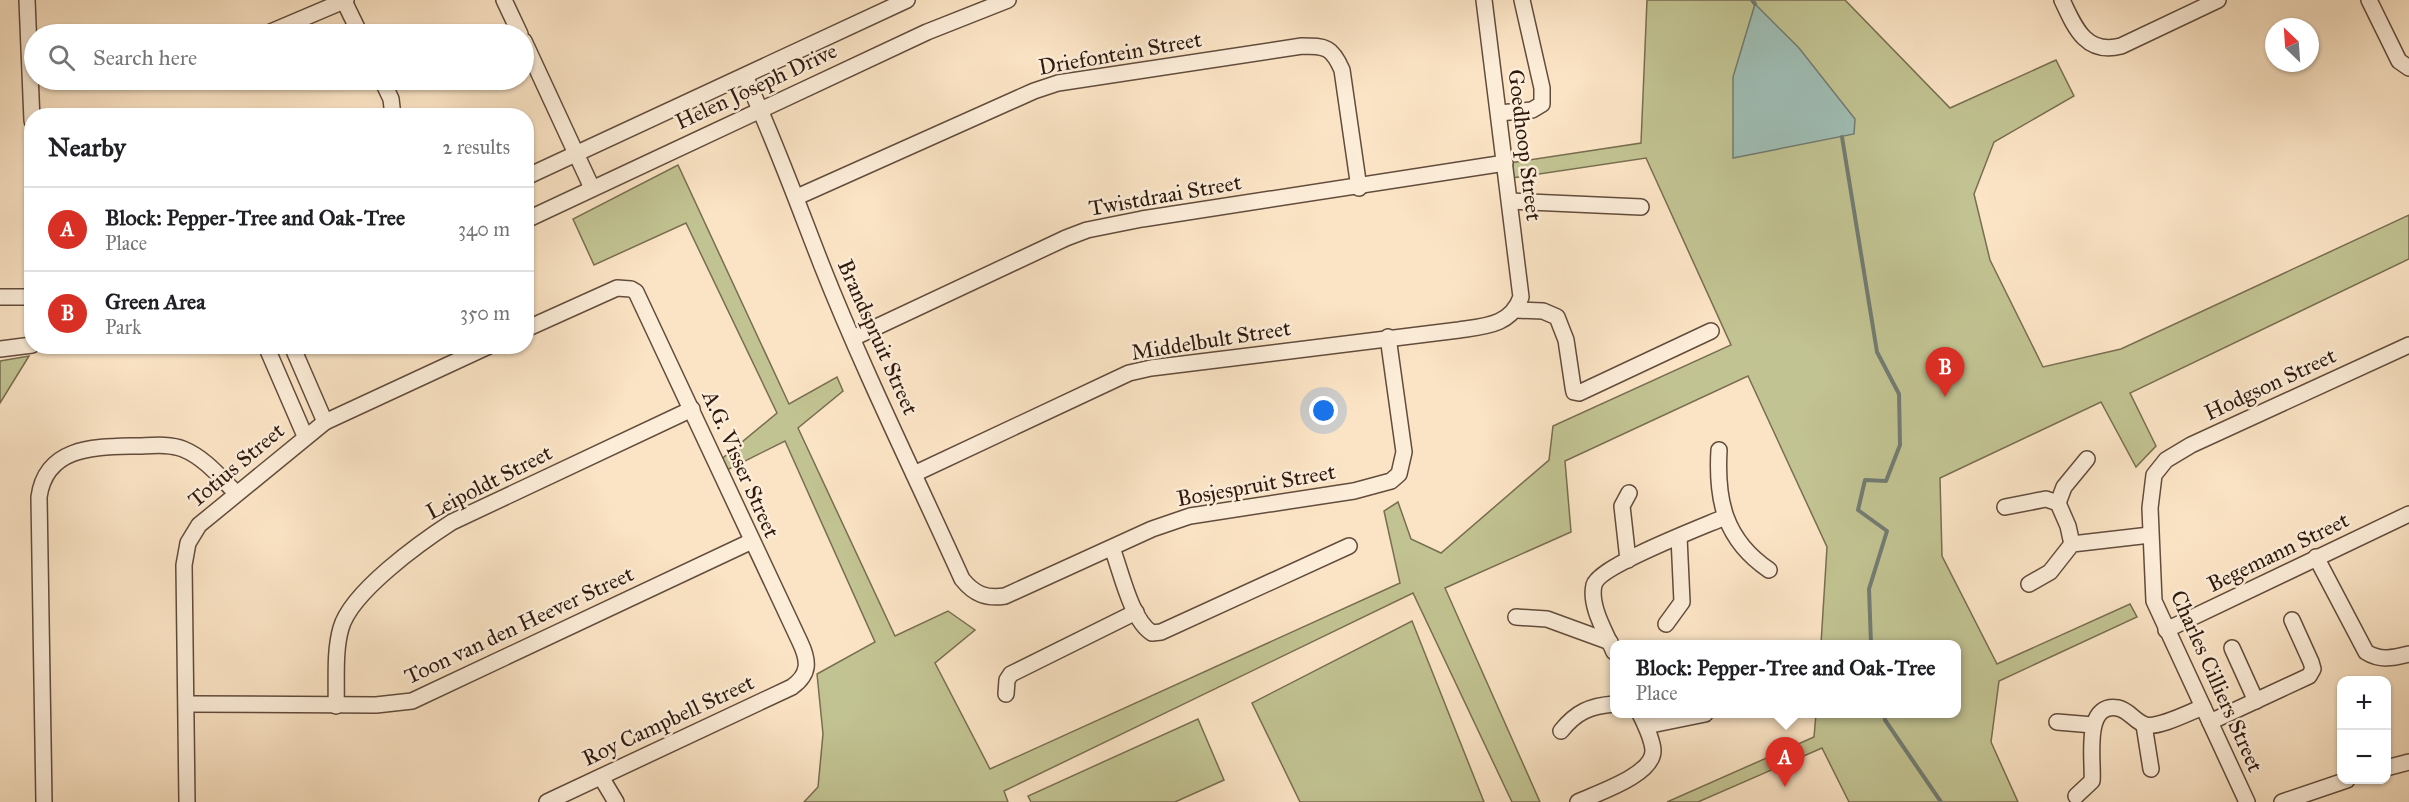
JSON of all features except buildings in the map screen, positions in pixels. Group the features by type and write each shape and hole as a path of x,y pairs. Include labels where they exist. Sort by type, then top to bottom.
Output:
{"street":[{"path":"27,0 30,24"},
{"path":"504,0 515,24"},
{"name":"Helen Joseph Drive","path":"534,173 907,0"},
{"name":"Helen Joseph Drive","path":"534,216 927,32 1008,0"},
{"name":"Goedhoop Street","path":"1484,0 1510,201 1518,303"},
{"path":"1499,113 1532,110 1542,104 1542,88 1522,0"},
{"path":"2062,0 2078,30 2096,47 2107,50 2121,46 2218,0"},
{"path":"2369,0 2399,61 2409,68"},
{"path":"290,24 345,1 355,24"},
{"name":"Driefontein Street","path":"797,197 1034,91 1058,83 1302,46 1328,49 1336,56 1342,70 1359,188"},
{"path":"534,62 592,188"},
{"name":"Brandspruit Street","path":"744,76 797,197 822,267 962,579 970,589 980,595 994,598"},
{"path":"32,90 32,108"},
{"path":"387,90 392,108"},
{"name":"Twistdraai Street","path":"853,338 1087,230 1142,219 1359,188 1505,163"},
{"path":"1510,201 1641,207"},
{"name":"A.G. Visser Street","path":"534,325 617,288 631,289 639,296 806,655 805,674"},
{"path":"0,297 24,297"},
{"path":"1518,303 1557,317 1566,340 1574,392 1579,393 1711,331"},
{"name":"Middelbult Street","path":"914,474 1129,374 1151,368 1485,326 1501,321 1518,303"},
{"name":"Bosjespruit Street","path":"994,598 1027,587 1152,529 1190,516 1354,491 1391,481 1399,474 1404,453 1388,337"},
{"path":"0,339 24,339"},
{"name":"Hodgson Street","path":"2155,470 2166,460 2191,445 2409,345"},
{"path":"0,349 24,346"},
{"path":"269,354 305,436"},
{"path":"296,354 326,422"},
{"name":"Totius Street","path":"187,802 188,704 184,565 188,543 199,525 305,436 326,422 472,354"},
{"name":"Leipoldt Street","path":"336,706 338,647 341,627 349,609 372,585 425,540 452,522 692,409"},
{"path":"44,802 39,497 45,475 58,461 71,453 92,447 163,445 180,448 196,455 236,493"},
{"path":"1719,450 1719,494 1725,517 1744,548 1769,570"},
{"path":"2072,544 2058,503 2064,487 2086,459"},
{"name":"Charles Cilliers Street","path":"2155,470 2150,493 2154,601 2247,802"},
{"path":"1628,560 1622,506 1629,493"},
{"path":"2006,507 2046,499 2058,503"},
{"name":"Begemann Street","path":"2166,630 2409,514"},
{"path":"1610,642 1594,598 1594,586 1604,572 1725,517"},
{"path":"2029,584 2050,572 2072,544 2150,535"},
{"path":"1666,624 1682,602 1679,537"},
{"name":"Toon van den Heever Street","path":"188,704 336,706 396,705 412,701 752,541"},
{"path":"1112,548 1136,612 1146,629 1152,633 1161,632 1349,546"},
{"path":"2316,557 2366,652 2375,658 2394,658 2409,654"},
{"path":"1006,694 1006,680 1011,674 1136,612"},
{"path":"1516,617 1547,619 1610,646"},
{"path":"2210,722 2305,679 2312,672 2311,662 2292,620"},
{"path":"2232,648 2256,701"},
{"name":"Roy Campbell Street","path":"547,802 792,687 805,674"},
{"path":"1561,731 1574,716 1585,710 1610,705"},
{"path":"2076,796 2092,781 2093,725 2109,709 2119,708 2144,725 2155,725 2203,706"},
{"path":"1578,802 1638,773 1647,766 1653,749 1643,720 1664,718"},
{"path":"2058,722 2093,725"},
{"path":"2144,725 2151,769"},
{"path":"2391,767 2409,762"},
{"path":"601,777 616,802"},
{"path":"2282,802 2337,783"}],"green space":[{"path":"1647,0 1845,0 1950,108 2056,60 2074,96 1994,142 1974,194 1990,260 2043,367 2121,349 2409,215 2409,259 2130,393 2156,446 2136,467 2101,402 1940,478 1942,556 1997,664 2130,604 2137,617 1999,681 1991,742 2018,802 1849,802 1822,748 1698,802 1667,802 1814,737 1816,718 1961,718 1961,640 1821,640 1827,547 1748,376 1565,461 1571,532 1445,588 1540,802 1512,802 1413,593 1004,791 1008,802 804,802 818,787 823,734 817,674 875,642 785,441 723,472 718,462 777,413 686,223 594,265 573,219 678,165 789,404 837,377 843,391 798,428 895,636 948,611 975,630 935,663 990,769 1400,583 1384,511 1398,502 1411,539 1441,553 1549,460 1553,426 1731,345 1646,158 1512,178 1510,163 1641,143"},
{"path":"29,356 0,403 0,361"},
{"path":"1412,621 1484,802 1300,802 1252,703"},
{"path":"1198,719 1224,780 1175,802 1031,802 1028,796"}],"water":[{"path":"1755,4 1799,48 1855,119 1854,134 1733,158 1733,77"}],"waterway":[{"path":"1752,0 1755,4"},
{"path":"1842,137 1877,352 1899,394 1900,445 1886,481 1865,480 1858,510 1887,531 1869,589 1871,640"},
{"path":"1885,718 1941,802"}],"place":[{"name":"Green Area","path":"1945,397"},
{"name":"Block: Pepper-Tree and Oak-Tree","path":"1785,787"}]}
